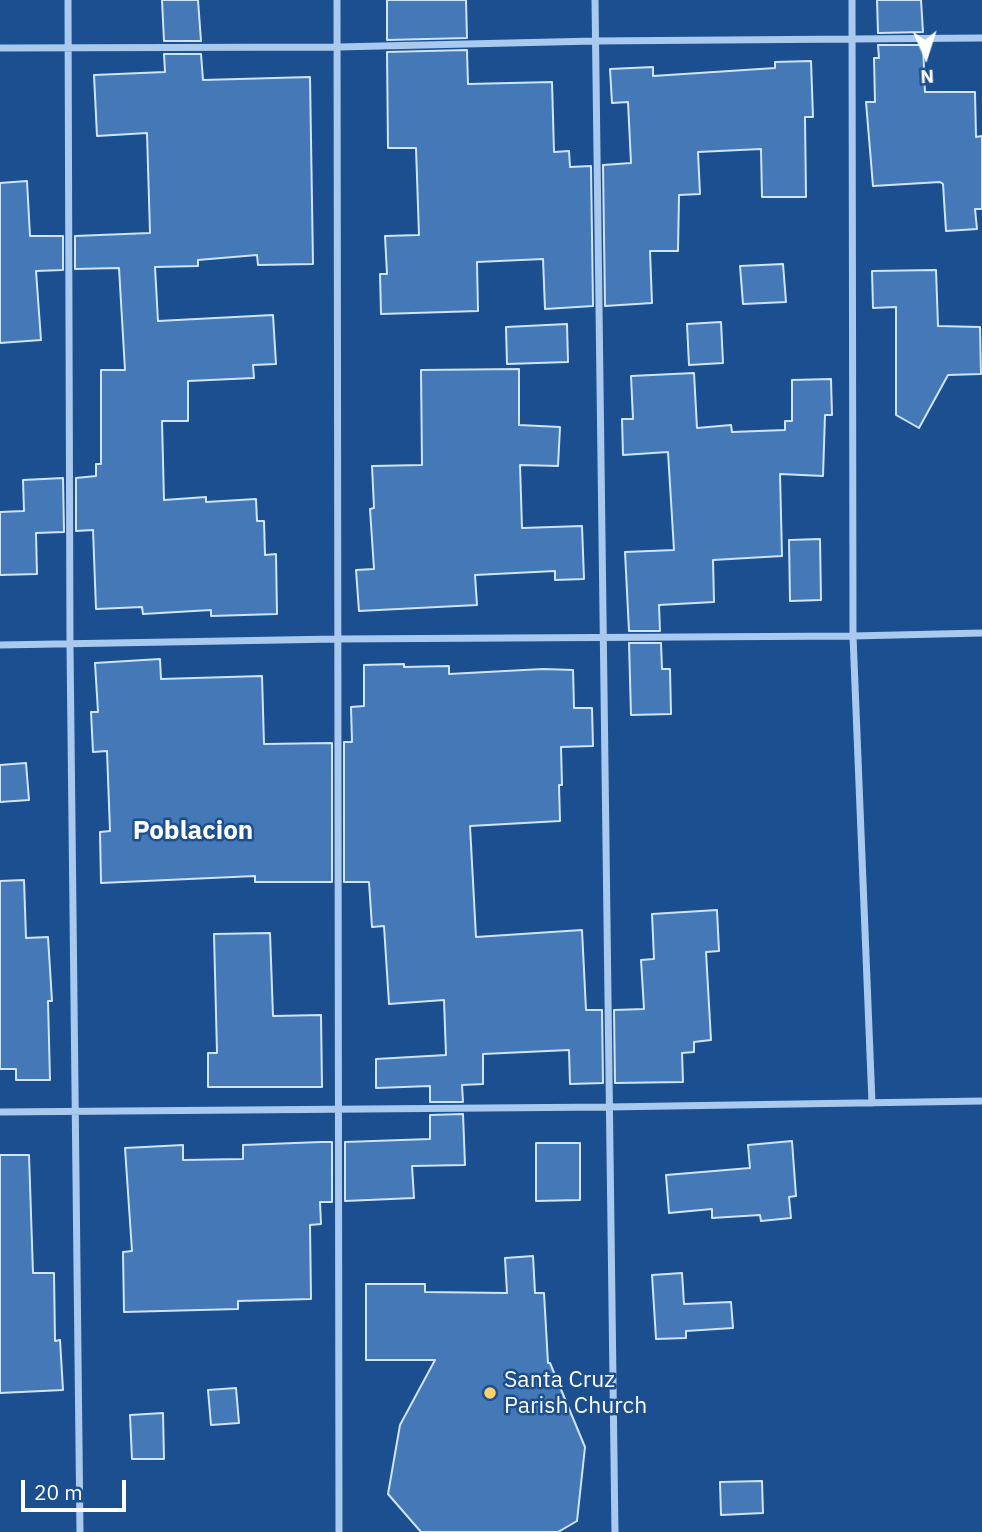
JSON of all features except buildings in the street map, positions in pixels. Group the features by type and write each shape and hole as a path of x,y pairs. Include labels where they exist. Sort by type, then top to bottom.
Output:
{"street":[{"path":"68,0 70,645 80,1532"},
{"path":"337,0 339,1532"},
{"path":"594,0 615,1532"},
{"path":"852,0 853,636 872,1103"},
{"path":"0,48 338,47 595,41 982,38"},
{"path":"0,645 603,636 982,634"},
{"path":"0,1112 982,1101"}],"place":[{"name":"Santa Cruz Parish Church","path":"490,1393"}],"district":[{"name":"Poblacion","path":"193,831"}]}
